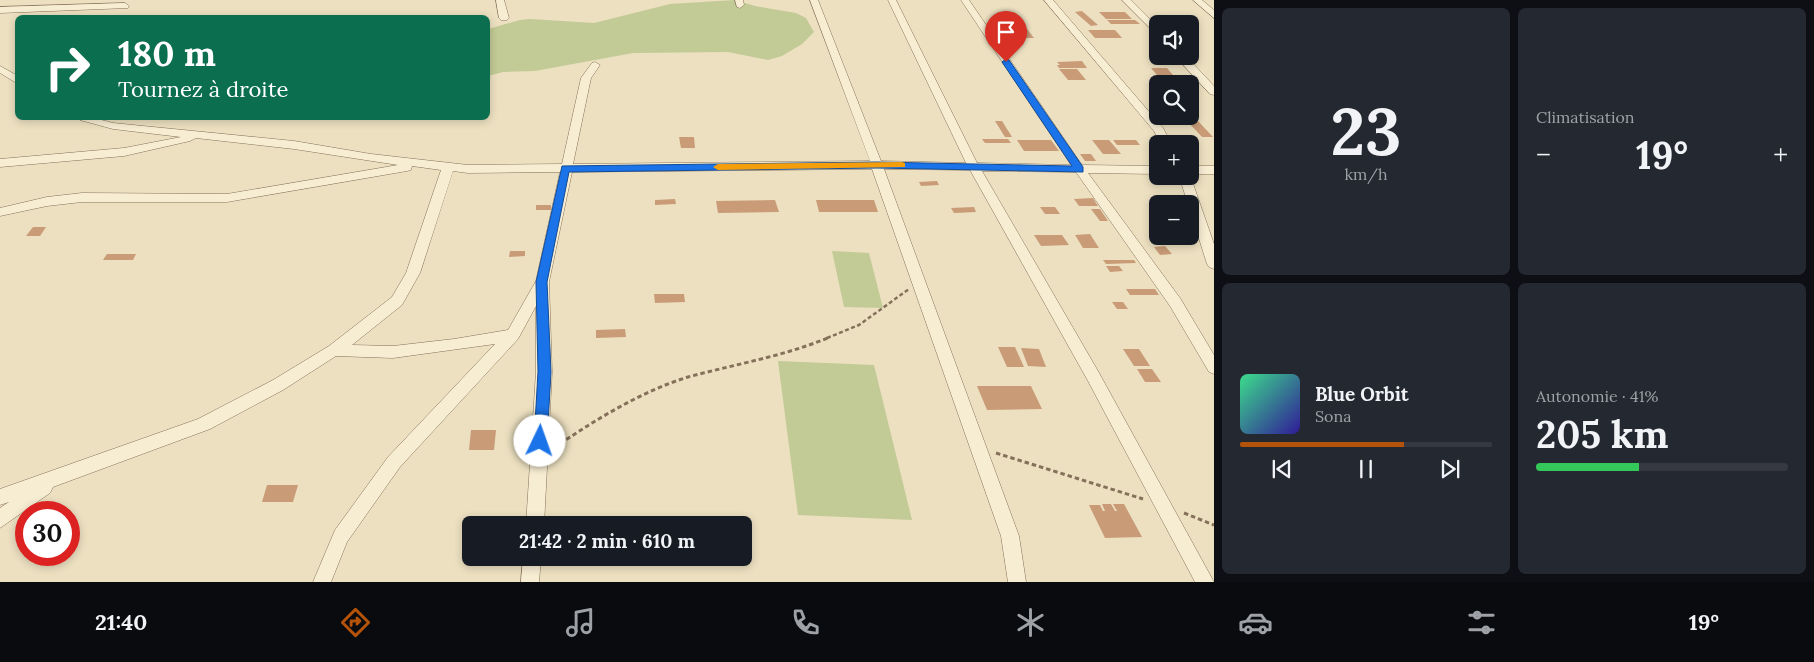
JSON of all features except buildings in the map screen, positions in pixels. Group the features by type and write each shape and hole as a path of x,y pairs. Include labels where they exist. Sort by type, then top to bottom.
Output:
{"street":[{"path":"500,0 504,18"},
{"path":"814,0 877,165 980,448 1010,536 1017,582"},
{"path":"892,0 972,166 1093,376 1205,582"},
{"path":"965,0 1080,170 1175,302 1214,368"},
{"path":"1048,0 1162,135"},
{"path":"1126,0 1149,24"},
{"path":"1197,0 1214,15"},
{"path":"0,10 129,3"},
{"path":"110,15 129,3"},
{"path":"536,516 544,372 542,282 586,78 595,65"},
{"path":"1188,65 1214,92"},
{"path":"91,120 113,126 294,145 448,167 565,169 877,165 1149,170"},
{"path":"0,163 124,152 203,136"},
{"path":"0,212 44,201 94,196 199,200 227,198 424,164"},
{"path":"0,497 204,424 278,386 334,350 398,301 413,273 448,167"},
{"path":"1209,170 1214,178"},
{"path":"1188,185 1214,264"},
{"path":"322,582 341,536 394,462 513,335 542,282"},
{"path":"334,350 393,352 454,345 513,335"},
{"path":"0,518 58,477"},
{"path":"530,582 531,566"}],"path":[{"path":"539,458 584,428 627,403 686,378 804,348 859,325 918,282"},
{"path":"980,448 1162,504 1214,525"}],"green space":[{"path":"735,0 755,6 796,13 806,18 814,32 802,44 782,56 768,60 728,52 633,53 535,71 503,72 490,75 490,28 530,19 594,23 670,4"},
{"path":"832,251 869,253 883,308 844,307"},
{"path":"778,361 874,365 912,520 798,515"}],"slow traffic":[{"path":"718,167 902,165"}],"route":[{"path":"540,441 544,372 542,282 565,169 877,165 1080,170 1006,62"}]}
